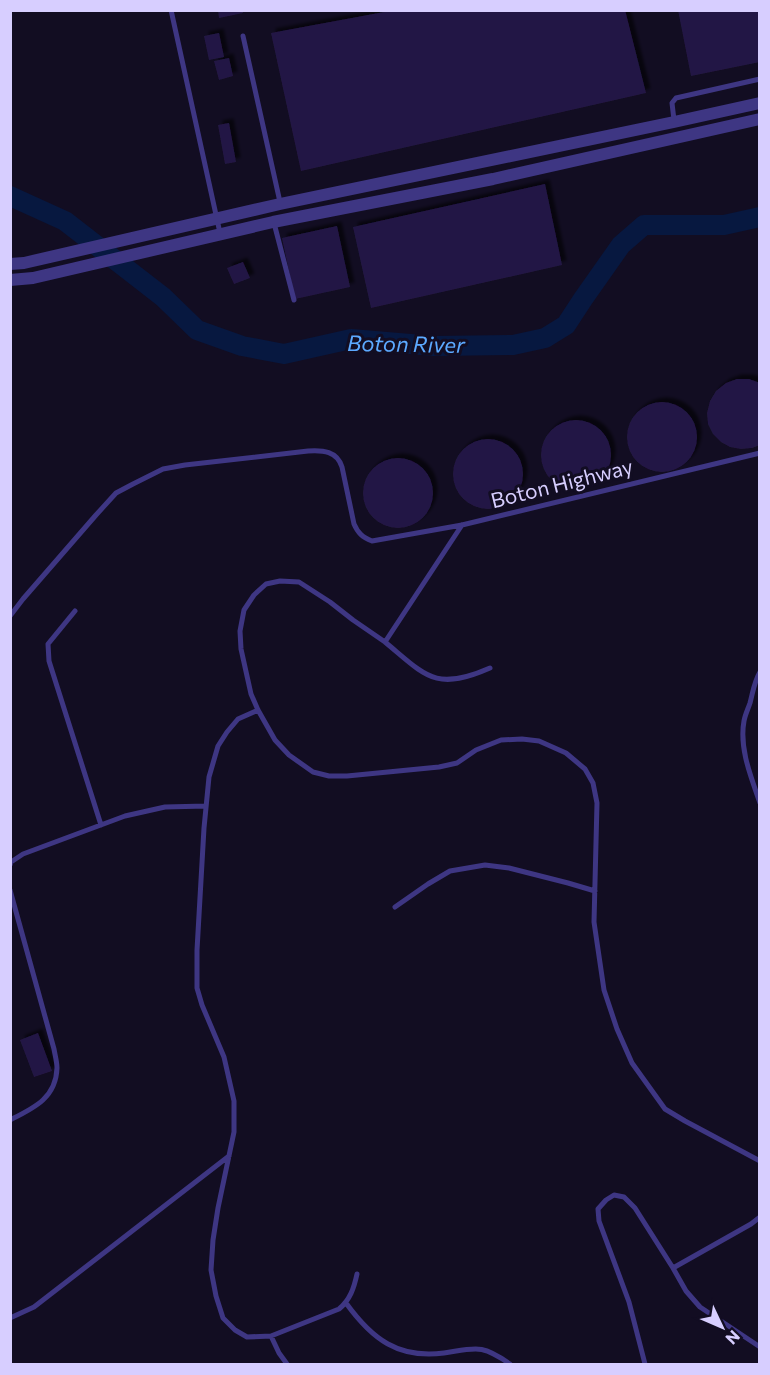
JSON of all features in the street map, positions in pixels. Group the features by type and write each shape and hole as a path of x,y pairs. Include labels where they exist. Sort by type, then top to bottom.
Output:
{"street":[{"path":"10,264 24,263 280,204 759,103"},
{"path":"10,280 33,278 220,233 493,179 759,119"}],"lane":[{"path":"171,10 220,233"},
{"path":"243,36 280,204"},
{"path":"674,122 672,103 676,98 759,79"},
{"path":"273,222 294,300"},
{"name":"Boton Highway","path":"10,616 116,493 163,469 322,450 340,459 354,525 358,533 372,541 462,525 759,453"},
{"path":"385,642 462,525"},
{"path":"490,668 471,676 452,680 436,679 420,671 385,642 299,582 280,581 266,584 244,609 240,631 241,649 258,710 275,740 289,755 313,772 328,776 346,776 439,767 458,763 476,750 501,740 522,739 539,741 566,753 585,769 593,783 597,803 594,922 604,990 632,1064 665,1109 759,1161"},
{"path":"75,611 48,644 49,661 101,825"},
{"path":"759,672 754,682 744,721 743,737 759,803"},
{"path":"258,710 238,720 218,746 209,777 206,806 197,950 197,988 224,1057 234,1101 234,1132 218,1208 211,1270 223,1318 235,1330 247,1337 271,1336 339,1309 346,1303 355,1287 357,1274"},
{"path":"10,865 23,854 124,816 165,807 206,806"},
{"path":"395,907 450,871 485,865 509,868 595,891"},
{"path":"10,890 54,1049 57,1069 54,1085 46,1099 10,1120"},
{"path":"10,1318 34,1307 229,1156"},
{"path":"645,1365 628,1302 599,1221 598,1209 614,1195 624,1197 635,1209 686,1291 700,1308 759,1347"},
{"path":"673,1268 751,1224 759,1217"},
{"path":"346,1303 366,1328 396,1349 417,1353 480,1349 495,1354 510,1365"},
{"path":"271,1336 287,1365"}],"building":[{"path":"218,10 242,10 243,13 219,18"},
{"path":"395,10 625,10 646,93 301,171 271,33"},
{"path":"678,10 760,10 760,62 691,76"},
{"path":"219,33 224,57 209,60 204,36"},
{"path":"229,58 233,76 219,80 214,61"},
{"path":"229,123 236,162 225,164 218,125"},
{"path":"545,184 562,265 371,308 353,227"},
{"path":"337,226 350,287 295,299 282,238"},
{"path":"243,262 250,278 234,284 227,268"},
{"path":"737,379 749,379 760,383 760,445 752,448 730,447 713,434 708,424 707,413 716,391 726,383"},
{"path":"662,402 675,405 687,412 694,424 697,437 694,450 687,462 675,469 662,472 649,469 637,462 630,450 627,437 630,424 637,412 649,405"},
{"path":"576,420 589,423 601,430 608,442 611,455 608,468 601,480 589,487 576,490 563,487 551,480 544,468 541,455 544,442 551,430 563,423"},
{"path":"488,439 501,442 513,449 520,461 523,474 520,487 513,499 501,506 488,509 475,506 463,499 456,487 453,474 456,461 463,449 475,442"},
{"path":"398,458 411,461 423,468 430,480 433,493 430,506 423,518 411,525 398,528 385,525 373,518 366,506 363,493 366,480 373,468 385,461"},
{"path":"38,1033 52,1071 34,1077 20,1040"}],"waterway":[{"name":"Boton River","path":"10,196 65,221 163,297 197,330 242,346 284,354 351,339 434,346 513,345 545,338 566,325 621,245 644,225 724,225 760,217"}]}
